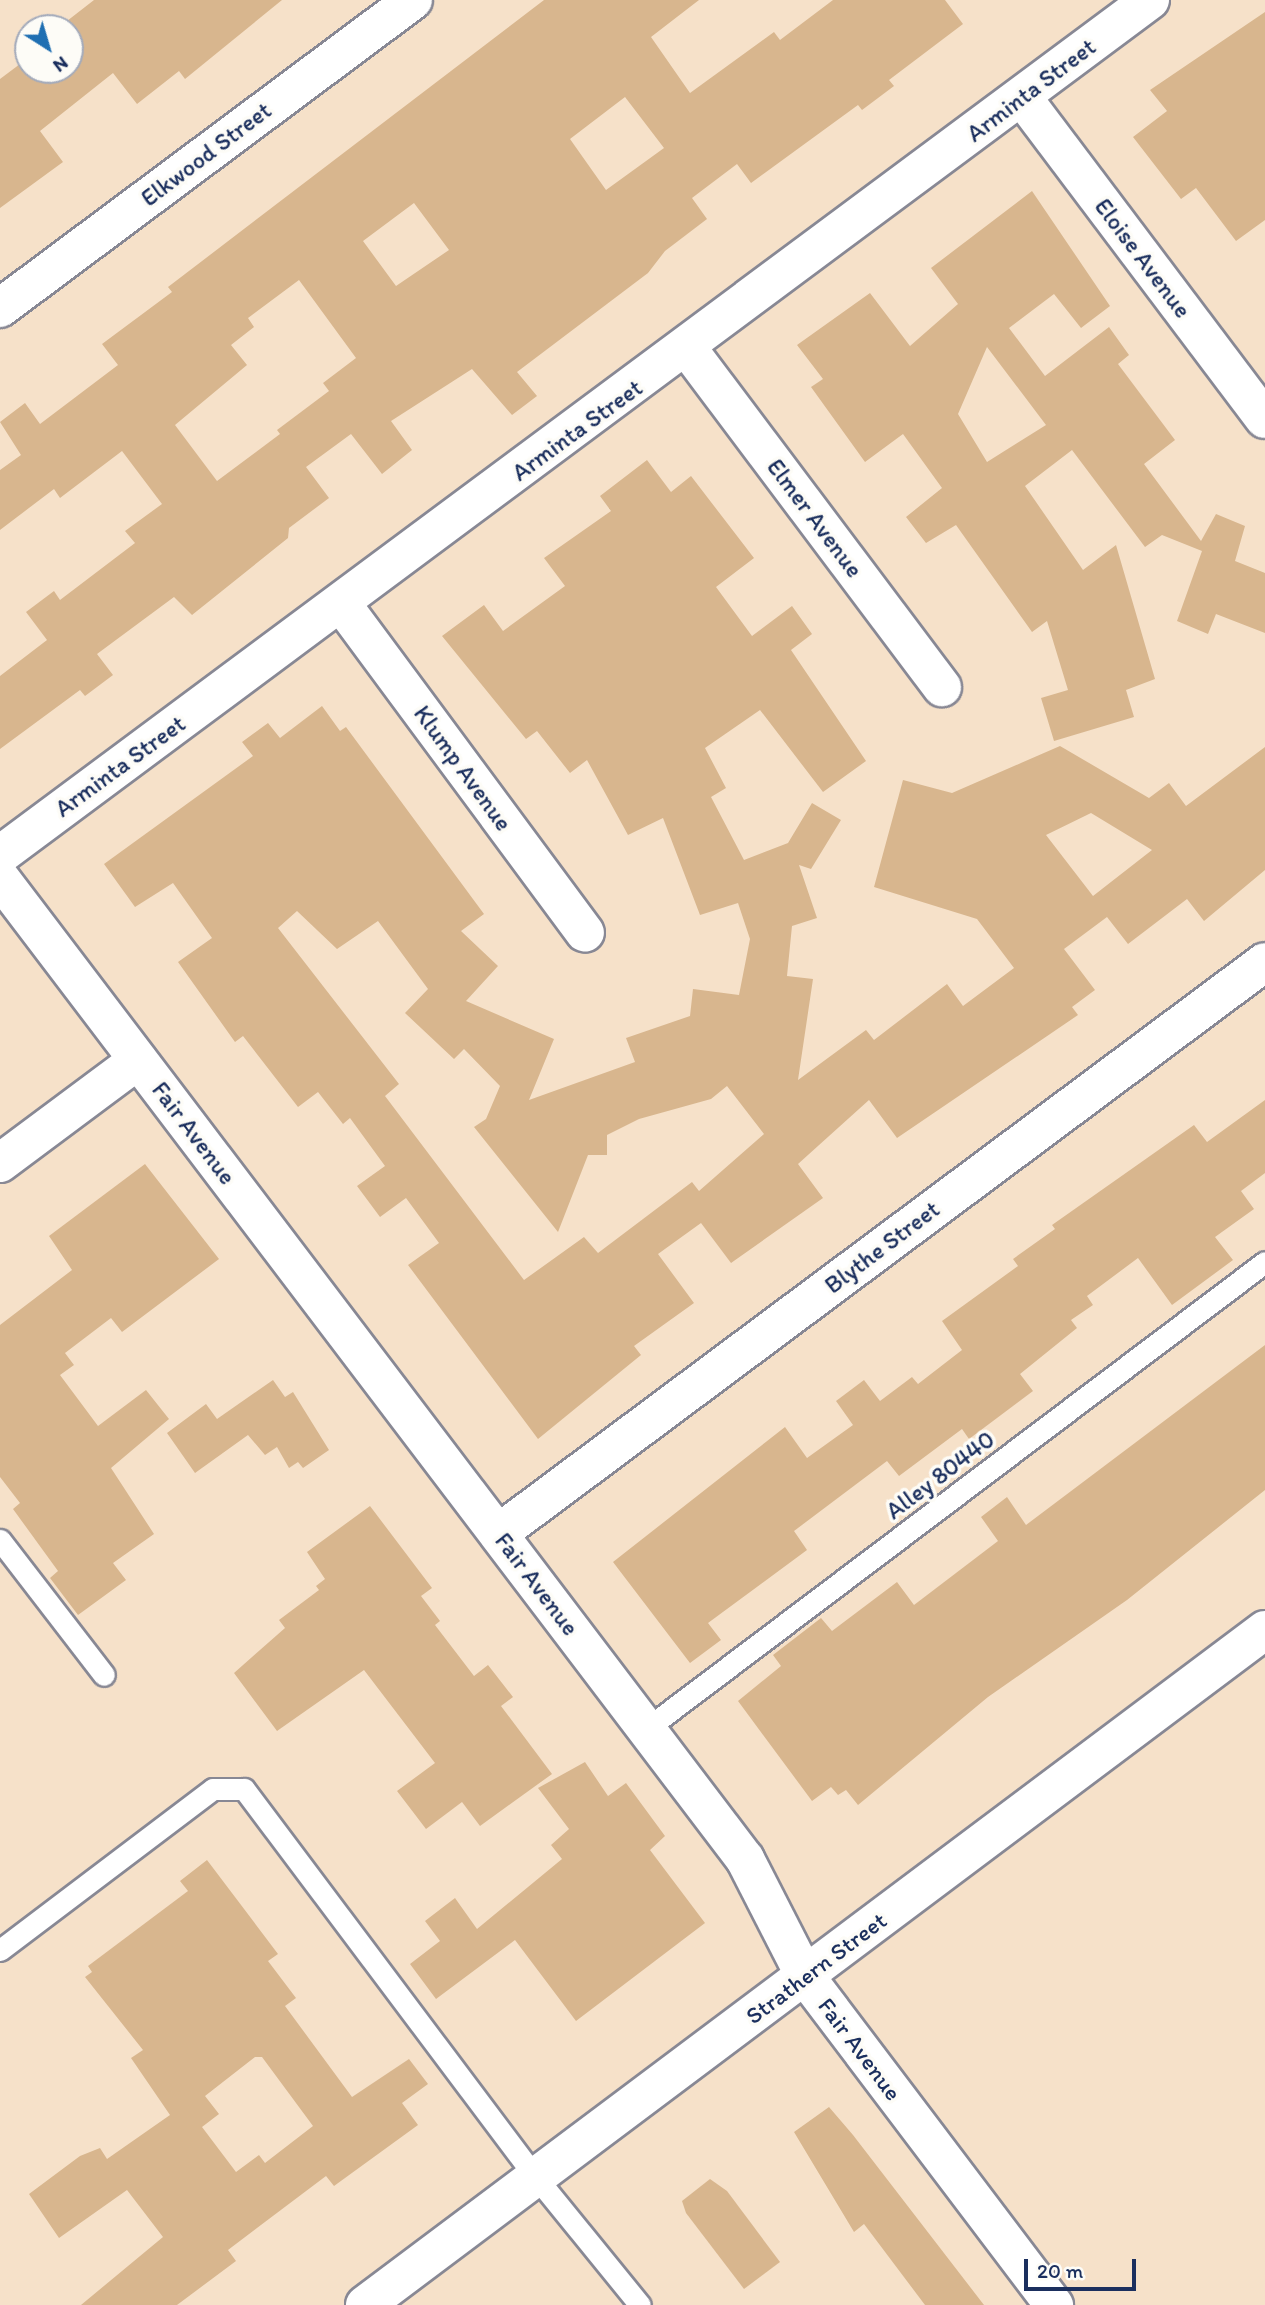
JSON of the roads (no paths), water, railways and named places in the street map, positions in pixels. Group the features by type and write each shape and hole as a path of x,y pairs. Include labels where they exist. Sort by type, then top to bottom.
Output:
{"street":[{"name":"Elkwood Street","path":"0,308 413,0"},
{"name":"Arminta Street","path":"0,855 688,349 1150,0"},
{"name":"Eloise Avenue","path":"1022,97 1265,419"},
{"name":"Elmer Avenue","path":"688,349 942,687"},
{"name":"Klump Avenue","path":"341,603 584,933"},
{"name":"Fair Avenue","path":"0,878 745,1858 806,1976 1054,2305"},
{"name":"Blythe Street","path":"499,1533 1265,962"},
{"path":"0,1163 138,1060"},
{"name":"Strathern Street","path":"365,2305 1265,1629"}],"lane":[{"name":"Alley 80440","path":"646,1729 1265,1262"},
{"path":"0,1540 104,1675"},
{"path":"0,1950 213,1789 244,1789 535,2176 640,2305"}]}
